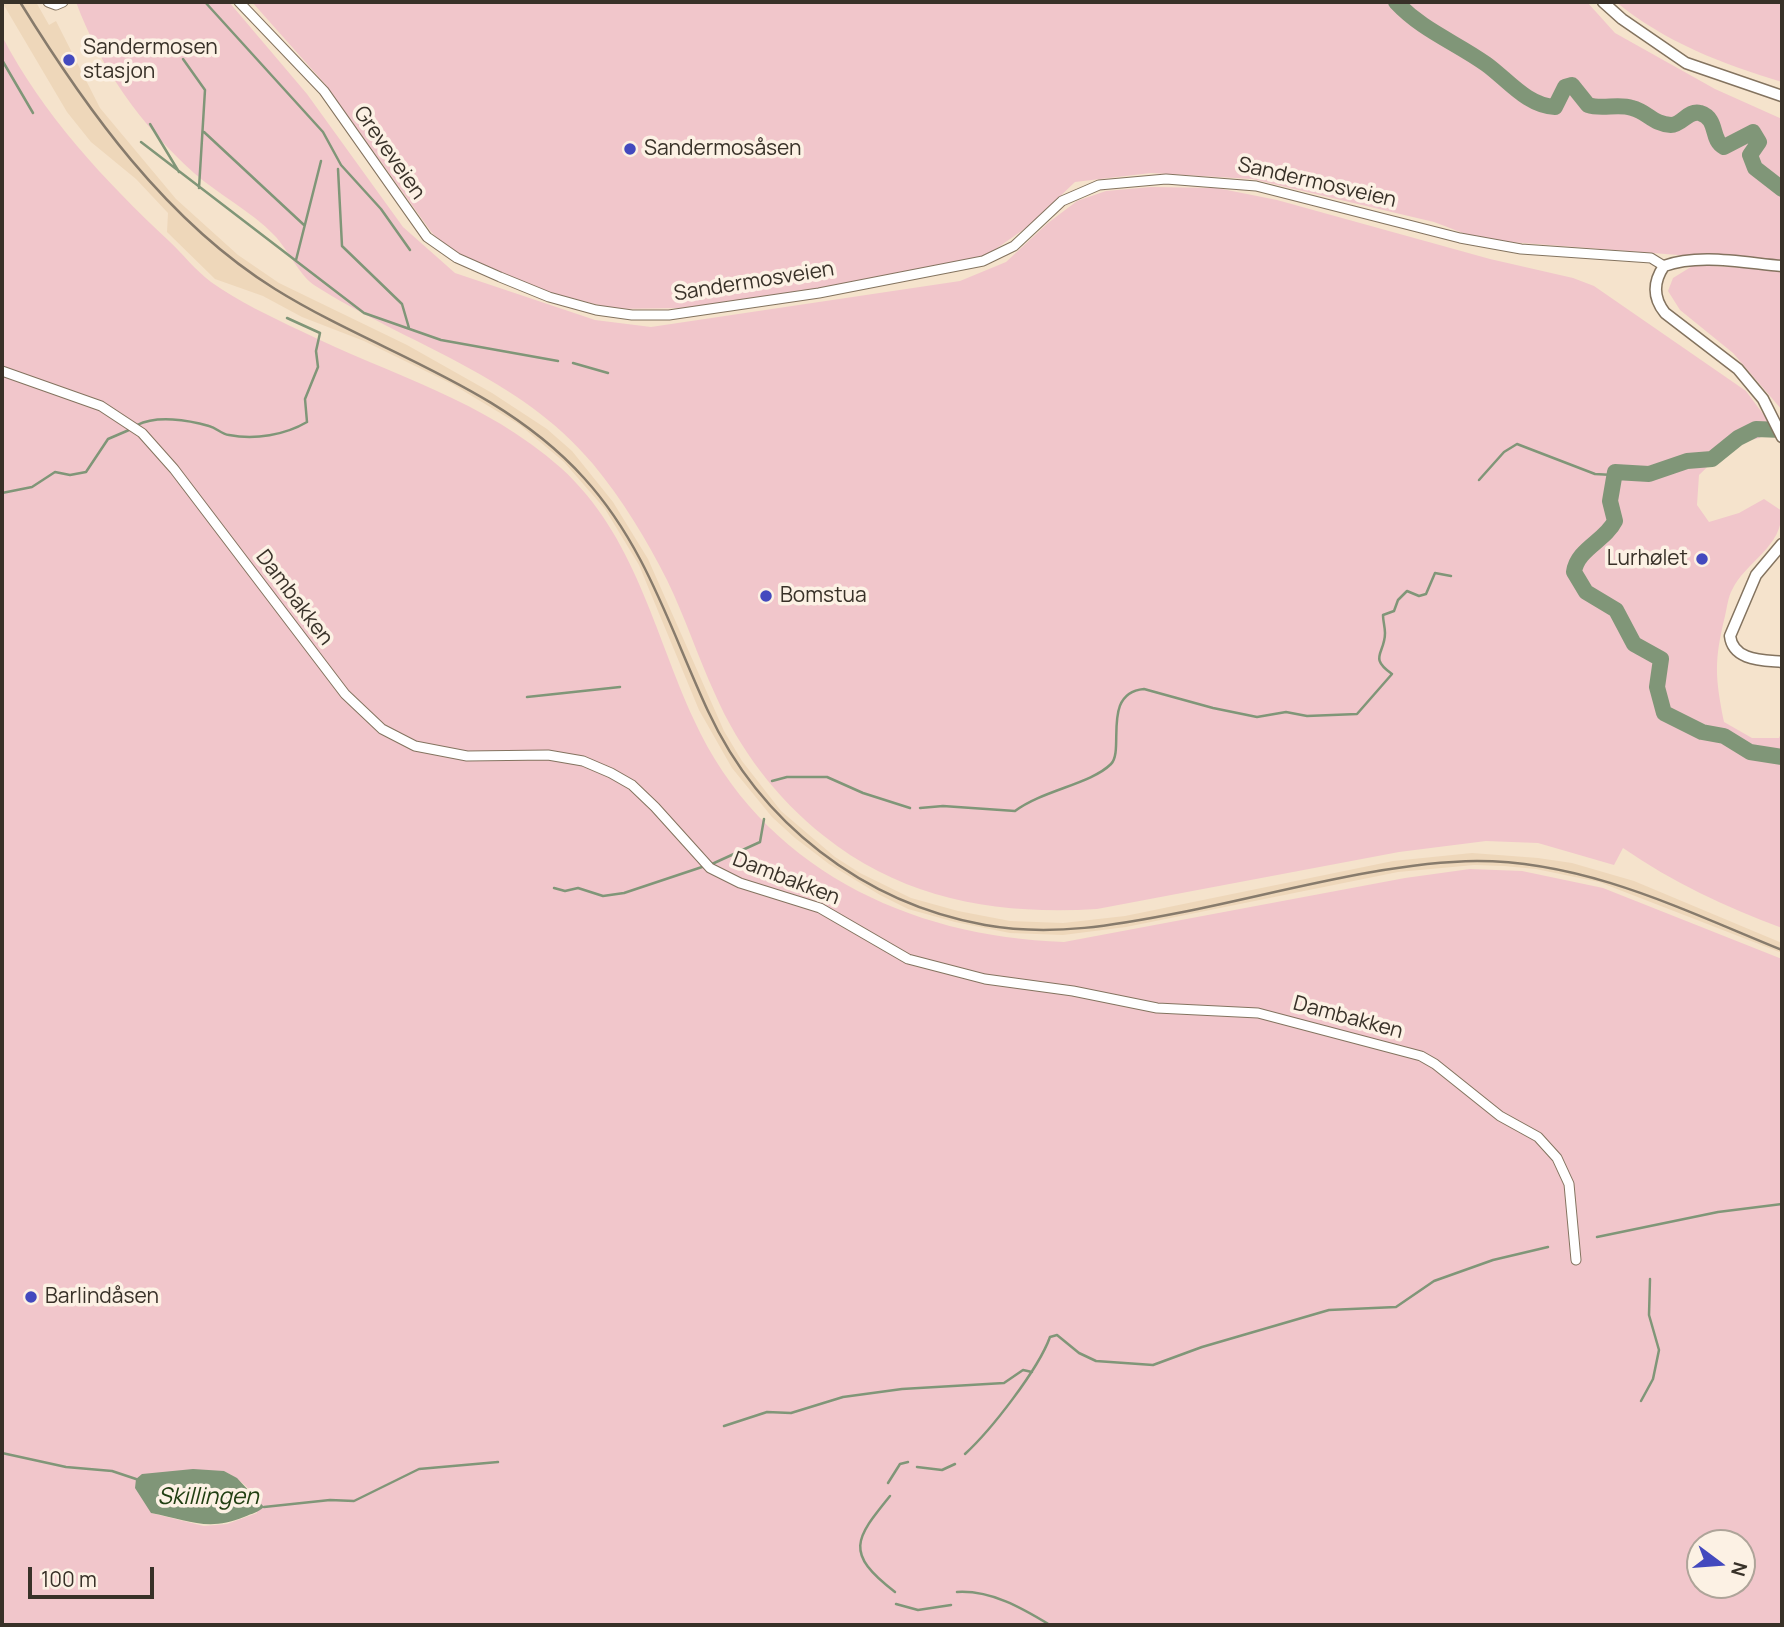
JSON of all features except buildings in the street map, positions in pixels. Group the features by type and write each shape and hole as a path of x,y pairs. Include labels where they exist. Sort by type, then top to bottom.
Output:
{"street":[{"path":"48,2 56,5 63,2"},
{"name":"Greveveien","path":"239,2 324,91 427,237 457,258 534,291"},
{"path":"1603,2 1622,19 1686,63 1782,96"},
{"name":"Sandermosveien","path":"534,291 596,310 656,316 892,280 1000,255 1062,201 1081,190 1112,182 1166,179 1256,186 1460,238 1521,249 1651,258 1664,267 1695,260 1782,266"},
{"path":"1664,267 1655,286 1661,307 1738,369 1763,399 1782,436"},
{"name":"Dambakken","path":"2,371 101,406 142,433 174,470 345,694 371,721 391,735 415,746 441,753 548,755 590,764 632,785 710,869 740,883 820,908 854,926 884,948 919,963 985,979 1073,991 1157,1008 1258,1013 1421,1056 1500,1116 1538,1137 1556,1158 1569,1184 1576,1260"},
{"path":"1782,544 1756,575 1730,636 1734,648 1741,654 1782,662"}],"shaded area":[{"path":"2,2 36,2 49,25 56,21 100,108 176,199 238,255 279,283 407,345 492,393 547,429 572,451 613,502 648,559 724,731 742,761 781,811 835,857 860,873 911,898 958,911 1010,921 1063,923 1125,916 1393,861 1472,853 1538,858 1572,863 1634,881 1782,943 1782,953 1599,882 1536,869 1504,866 1474,865 1398,872 1126,927 1063,935 1010,933 955,922 908,909 880,895 829,864 795,838 772,817 732,768 699,710 639,565 605,509 564,462 520,425 452,384 364,341 302,317 263,296 215,279 167,232 168,213 136,179 91,142 67,112"},
{"path":"76,2 229,2 307,94 403,227 455,273 595,320 651,327 960,281 1006,262 1048,223 1077,201 1106,191 1151,187 1217,188 1277,200 1490,259 1573,278 1594,286 1746,391 1769,422 1760,438 1730,445 1699,475 1697,505 1709,522 1739,513 1764,499 1782,511 1780,524 1770,545 1738,580 1731,593 1719,645 1717,669 1724,722 1752,738 1779,738 1782,731 1782,928 1700,893 1623,848 1614,865 1538,843 1486,841 1399,852 1097,909 1024,909 988,905 919,889 886,875 855,858 807,822 761,772 736,734 715,694 680,608 659,565 624,506 593,464 564,434 532,407 461,364 350,306 309,281 274,235 194,173 156,135 110,73"},
{"path":"252,2 1587,2 1615,33 1715,89 1782,119 1782,263 1510,242 1471,236 1434,222 1252,179 1151,173 1075,182 1030,225 980,260 847,283 788,298 680,308 615,309 543,291 450,250 432,233 325,84"},
{"path":"1616,2 1782,2 1782,82 1738,68 1674,40"},
{"path":"2,36 36,93 76,145 121,194 211,282 278,320 469,406 532,444 561,468 586,494 625,554 694,720 723,772 758,816 799,854 846,884 896,908 950,926 1006,937 1064,942 1405,878 1470,869 1522,871 1603,888 1782,959 1782,1625 2,1625","holes":["224,1471 236,1478 255,1499 257,1513 227,1524 204,1526 151,1513"]},
{"path":"1694,265 1782,270 1782,410 1733,353 1680,310 1668,291 1673,278"}],"water":[{"name":"Skillingen","path":"193,1469 224,1471 237,1478 264,1507 255,1513 219,1524 198,1523 151,1513 135,1488 136,1479 142,1474"}],"waterway":[{"path":"205,2 323,132 341,165 381,209 410,250"},
{"path":"1396,2 1428,28 1486,64 1535,102 1555,107 1565,87 1572,85 1588,105 1627,107 1665,124 1675,124 1692,114 1700,113 1710,120 1717,140 1724,147 1753,132 1759,142 1750,155 1755,168 1782,189"},
{"path":"183,59 205,90 199,188"},
{"path":"2,60 33,113"},
{"path":"150,124 179,172"},
{"path":"204,132 304,225"},
{"path":"141,142 364,313 441,340 558,361"},
{"path":"296,260 321,161"},
{"path":"338,169 342,246 402,304 409,328"},
{"path":"137,425 154,420 182,420 209,426 226,434 259,437 280,433 307,422 305,399 318,367 316,351 320,333 287,318"},
{"path":"573,363 608,373"},
{"path":"1782,430 1756,429 1738,438 1712,459 1687,461 1649,474 1615,472 1610,501 1615,521 1580,557 1574,572 1586,592 1616,610 1634,644 1661,659 1657,687 1664,713 1702,732 1724,736 1750,752 1782,757"},
{"path":"2,493 32,487 55,472 70,475 86,472 108,439 129,430"},
{"path":"1479,480 1504,452 1517,444 1595,474 1613,475"},
{"path":"920,808 943,806 1015,811 1039,798 1092,777 1111,764 1115,757 1118,711 1123,700 1131,693 1144,689 1257,717 1286,712 1307,716 1357,714 1392,674 1379,659 1385,633 1383,615 1394,611 1398,600 1407,591 1419,596 1426,594 1435,573 1451,576"},
{"path":"527,697 620,687"},
{"path":"772,781 787,777 827,777 863,793 910,808"},
{"path":"712,864 760,842 764,819"},
{"path":"554,888 565,891 578,888 603,896 624,893 705,866"},
{"path":"1597,1237 1718,1212 1782,1204"},
{"path":"965,1454 1013,1399 1050,1337 1057,1335 1079,1353 1096,1361 1153,1365 1202,1347 1329,1310 1396,1307 1434,1281 1493,1260 1548,1247"},
{"path":"1641,1401 1653,1379 1659,1350 1649,1315 1650,1279"},
{"path":"724,1426 767,1412 791,1413 843,1397 902,1389 1004,1383 1023,1370 1032,1372"},
{"path":"2,1453 66,1467 112,1471 136,1479"},
{"path":"264,1507 330,1500 354,1501 419,1469 498,1462"},
{"path":"888,1483 900,1464 908,1462"},
{"path":"917,1467 942,1470 955,1464"},
{"path":"890,1496 869,1524 860,1545 868,1567 895,1592"},
{"path":"957,1592 994,1597 1050,1625"},
{"path":"896,1604 918,1610 951,1605"}],"railway":[{"path":"20,2 101,122 131,160 198,231 235,262 275,289 314,312 437,373 515,418 551,446 584,478 606,504 640,560 708,711 730,751 756,789 786,822 820,852 857,877 898,898 940,914 985,925 1060,930 1158,917 1329,880 1405,867 1477,861 1517,863 1557,869 1633,890 1782,950"}],"place":[{"name":"Sandermosen stasjon","path":"69,60"},
{"name":"Sandermosåsen","path":"630,149"},
{"name":"Lurhølet","path":"1702,559"},
{"name":"Bomstua","path":"766,596"},
{"name":"Barlindåsen","path":"31,1297"}]}
